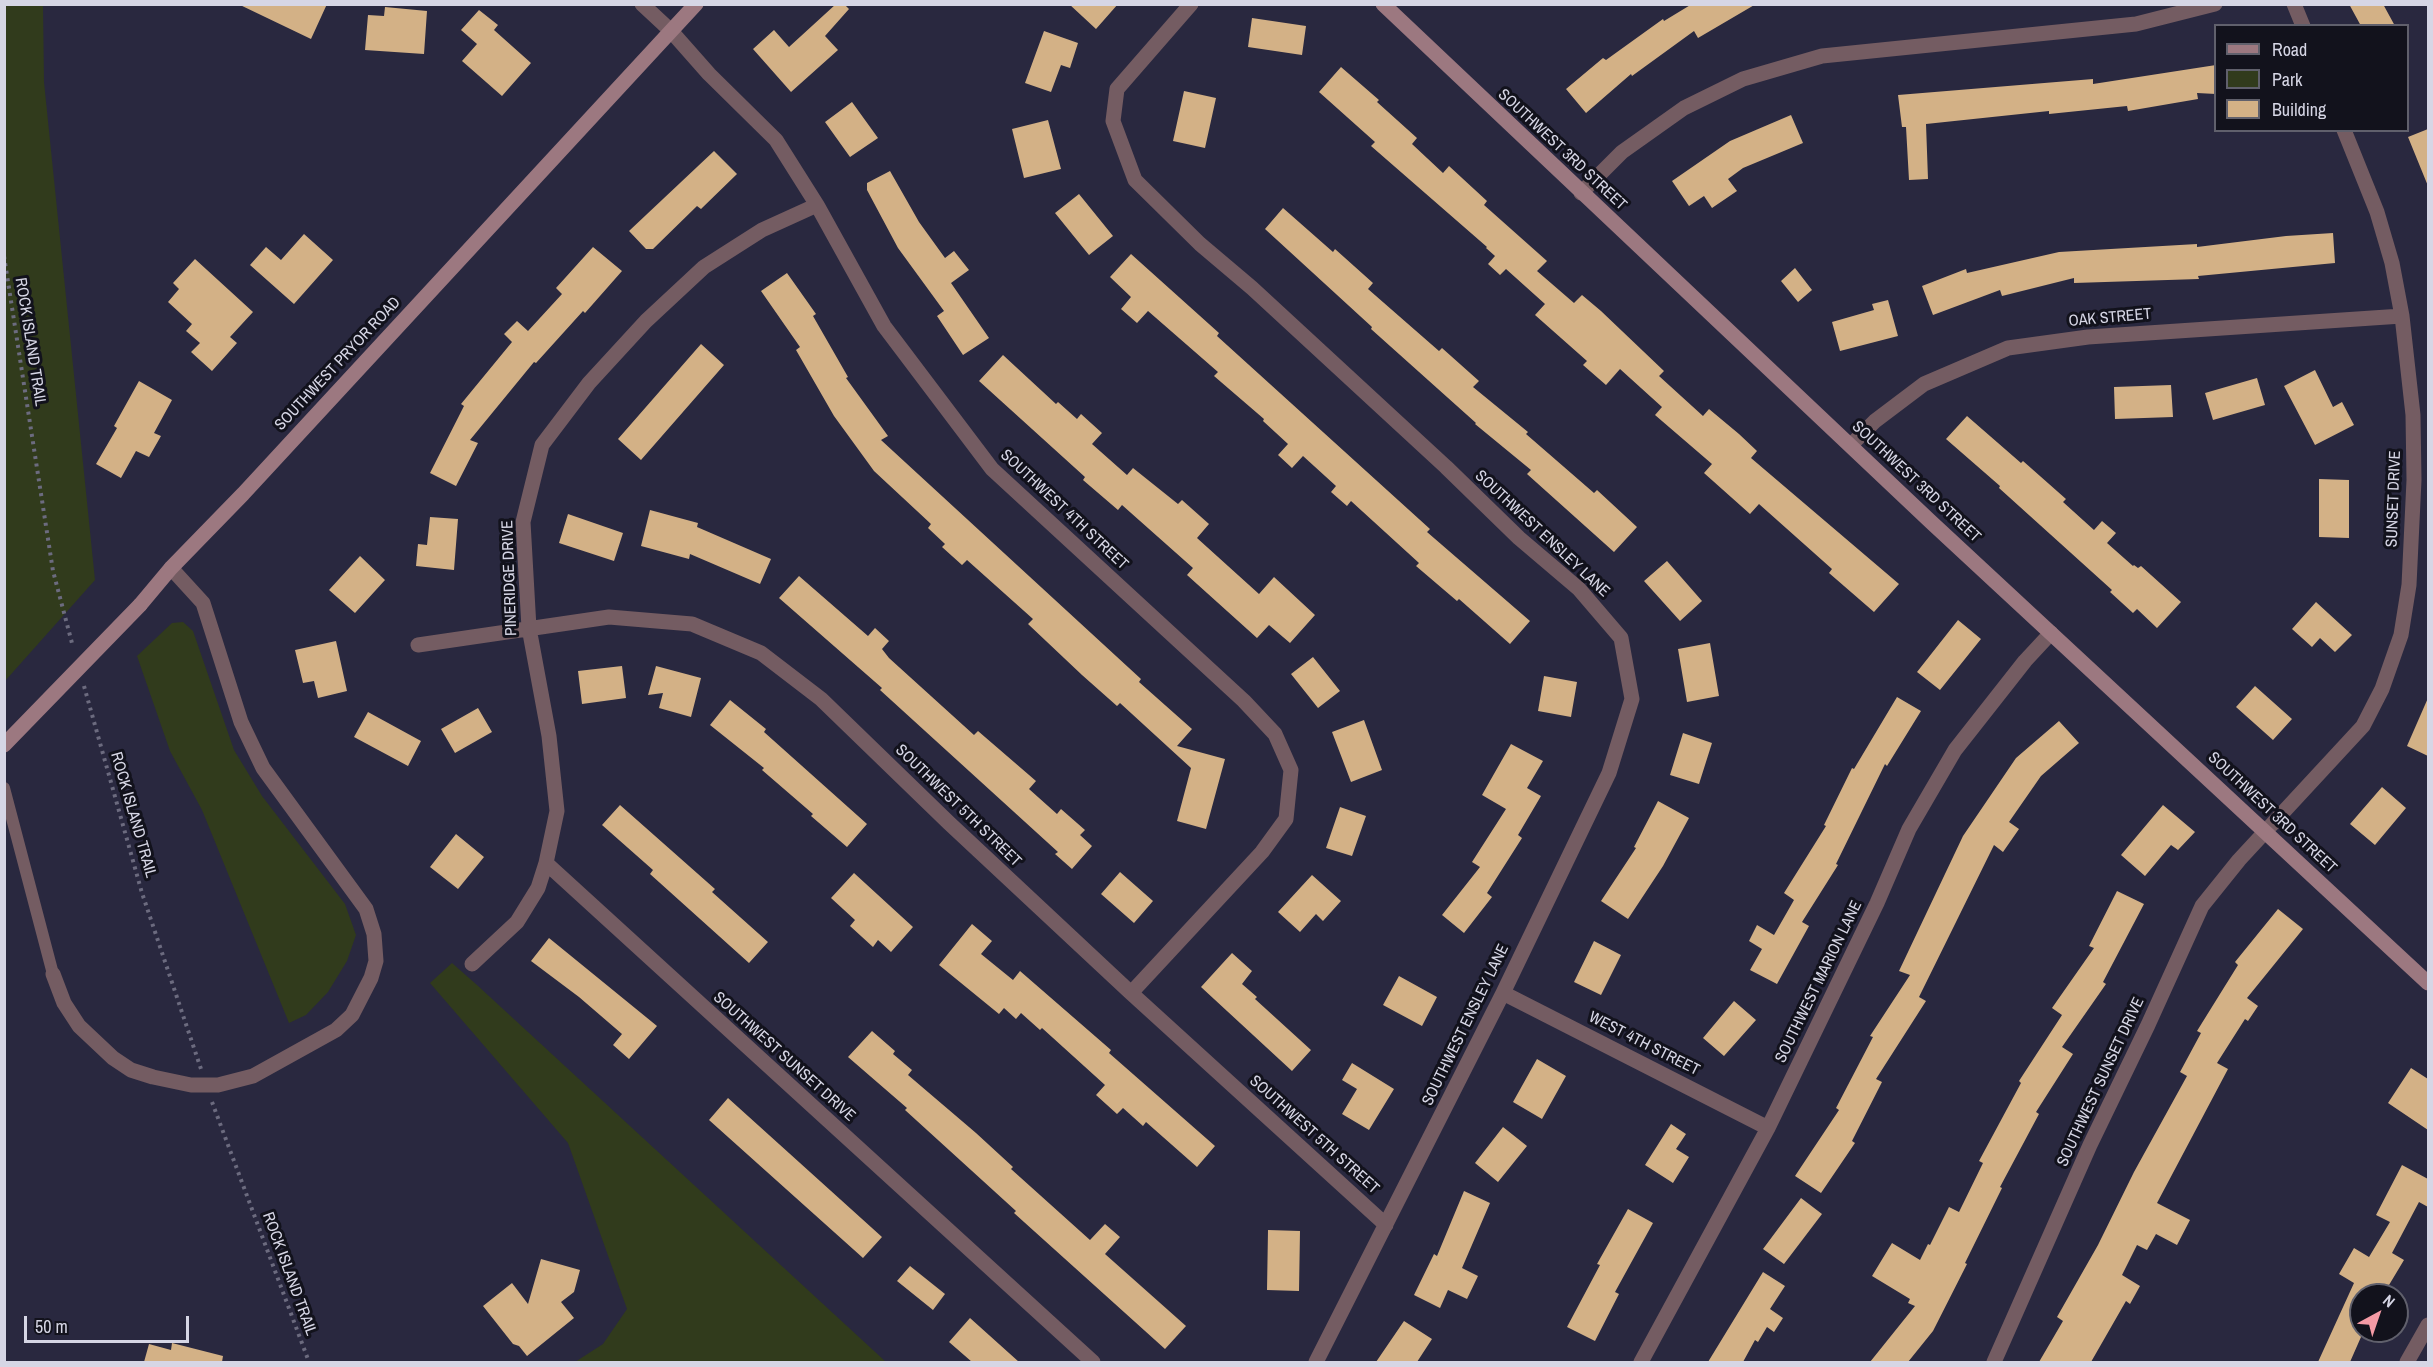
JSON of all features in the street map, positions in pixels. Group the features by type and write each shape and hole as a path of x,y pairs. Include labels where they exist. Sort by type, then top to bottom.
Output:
{"main road":[{"name":"SOUTHWEST PRYOR ROAD","path":"4,745 140,605 171,568 243,494 696,4"},
{"name":"SOUTHWEST 3RD STREET","path":"1383,4 1581,193 2428,983"}],"street":[{"name":"SOUTHWEST 4TH STREET","path":"642,4 776,140 817,205 884,326 992,469 1244,701 1275,734 1291,770 1286,819 1262,852 1131,993"},
{"name":"SOUTHWEST ENSLEY LANE","path":"1191,4 1117,89 1113,121 1135,180 1200,244 1252,288 1446,467 1519,538 1579,589 1621,638 1632,699 1609,773 1503,993 1317,1362"},
{"path":"1581,193 1622,153 1684,108 1743,79 1822,56 2136,24 2215,4"},
{"path":"2294,4 2302,24"},
{"name":"SUNSET DRIVE","path":"2265,832 2363,726 2382,689 2401,635 2409,585 2414,480 2413,415 2402,316 2392,263 2377,212 2345,132"},
{"name":"PINERIDGE DRIVE","path":"546,863 557,811 549,736 529,628 524,522 542,445 589,383 646,321 704,267 762,230 817,205"},
{"name":"OAK STREET","path":"1851,445 1875,421 1924,384 2008,348 2098,337 2402,316"},
{"path":"53,974 64,1003 79,1026 113,1058 131,1070 153,1077 192,1085 218,1086 253,1076 336,1030 352,1015 363,997 376,961 374,934 366,909 263,768 241,722 203,603 171,568"},
{"name":"SOUTHWEST 5TH STREET","path":"418,645 609,617 692,624 761,652 821,699 949,823 1131,993 1386,1225"},
{"name":"SOUTHWEST MARION LANE","path":"1641,1362 1768,1128 1877,903 1909,829 1955,750 2025,661 2051,633"},
{"name":"SOUTHWEST SUNSET DRIVE","path":"1994,1362 2091,1145 2202,906 2265,832"},
{"path":"472,964 517,922 538,888 546,863"},
{"name":"SOUTHWEST SUNSET DRIVE","path":"546,863 1093,1362"},
{"name":"WEST 4TH STREET","path":"1503,993 1768,1128"},
{"path":"2407,1362 2428,1325"}],"lane":[{"path":"4,788 53,974"}],"path":[{"name":"ROCK ISLAND TRAIL","path":"4,256 53,571 74,651"},
{"name":"ROCK ISLAND TRAIL","path":"84,686 142,893 206,1086 309,1362"}],"green space":[{"path":"5,4 43,5 44,82 95,580 5,681"},
{"path":"183,622 193,631 234,750 262,796 345,904 356,935 347,961 328,992 306,1015 289,1023 202,810 170,751 137,656 172,623"},
{"path":"452,963 886,1362 575,1362 603,1344 627,1309 568,1143 430,983"}],"building":[{"path":"238,4 327,4 311,39"},
{"path":"836,4 844,4 849,9 825,36 838,50 791,92 753,49 774,30 789,47"},
{"path":"1069,4 1118,4 1096,29"},
{"path":"1692,4 1756,4 1698,38 1694,31 1632,76 1631,74 1586,113 1566,89 1603,58 1606,60 1663,19 1664,21"},
{"path":"2349,4 2383,4 2394,24 2360,24"},
{"path":"385,7 427,11 424,54 365,50 368,15 384,16"},
{"path":"479,10 498,25 494,30 531,63 502,96 462,61 477,44 461,30"},
{"path":"1252,18 1306,26 1302,55 1248,47"},
{"path":"1044,31 1078,43 1070,68 1061,65 1051,92 1025,83"},
{"path":"2214,65 2214,94 2197,93 2198,99 2128,111 2127,106 2049,114 2049,111 1926,124 1928,179 1909,180 1906,127 1902,127 1898,95 2093,79 2093,84"},
{"path":"1341,67 1379,100 1377,102 1417,138 1412,144 1443,173 1449,166 1487,201 1484,205 1547,261 1537,271 1574,303 1582,295 1601,311 1664,371 1659,376 1703,416 1709,409 1739,434 1757,451 1751,458 1899,584 1874,612 1829,573 1832,569 1759,504 1750,514 1704,473 1712,464 1655,415 1662,407 1620,369 1606,385 1583,365 1587,361 1535,315 1545,304 1506,269 1500,275 1488,264 1495,256 1487,247 1371,146 1375,142 1319,92"},
{"path":"1184,91 1216,98 1205,148 1173,141"},
{"path":"852,102 878,138 850,157 825,122"},
{"path":"1791,115 1803,143 1743,168 1728,179 1737,191 1712,208 1704,196 1689,206 1672,181 1730,141"},
{"path":"1048,120 1061,169 1024,178 1012,129"},
{"path":"2428,129 2428,186 2408,137"},
{"path":"714,151 737,174 701,209 697,206 653,249 646,249 629,231"},
{"path":"890,171 919,222 945,258 954,251 969,270 951,283 989,338 963,355 937,316 944,311 898,248 867,190 867,183"},
{"path":"1079,194 1113,236 1089,255 1055,213"},
{"path":"1283,208 1373,283 1368,289 1439,351 1442,348 1479,381 1473,387 1528,432 1526,434 1594,493 1597,490 1637,527 1614,552 1527,474 1531,470 1475,424 1265,229"},
{"path":"2333,233 2335,263 2198,276 2199,279 2074,283 2074,278 2002,296 2000,290 1933,315 1922,286 1966,269 1967,273 2059,252 2197,244 2197,247 2286,236"},
{"path":"304,234 333,260 294,304 250,265 266,247 281,260"},
{"path":"593,247 622,271 585,313 583,311 536,363 534,362 470,440 478,443 456,486 430,473 464,406 461,404 512,342 504,334 517,321 528,331 562,294 556,288"},
{"path":"1131,254 1219,333 1217,336 1430,529 1427,532 1530,621 1510,644 1459,599 1457,601 1416,566 1419,563 1351,501 1347,506 1331,492 1336,486 1303,456 1292,468 1278,455 1288,444 1263,421 1264,419 1214,376 1218,372 1148,311 1137,323 1121,309 1131,297 1110,277"},
{"path":"195,259 253,312 230,337 237,343 212,371 191,352 200,343 186,331 192,324 168,302 179,289 173,283"},
{"path":"1795,268 1812,290 1798,302 1781,281"},
{"path":"787,273 816,314 813,316 848,377 846,378 888,436 881,440 1141,679 1139,682 1192,729 1177,746 1225,759 1206,829 1177,821 1191,768 1120,703 1117,706 1082,675 1028,624 1033,619 967,560 962,565 942,547 945,544 928,528 931,524 874,471 834,416 796,350 800,347 761,291"},
{"path":"1888,300 1898,336 1840,351 1832,322 1874,310 1872,304"},
{"path":"701,344 724,365 641,460 618,439"},
{"path":"1003,355 1056,404 1058,402 1077,419 1081,414 1102,433 1092,444 1127,475 1133,468 1178,504 1182,500 1209,524 1197,538 1259,594 1274,577 1315,615 1290,643 1269,625 1257,638 1187,575 1193,568 1122,505 1118,510 1083,480 1085,477 979,381"},
{"path":"2315,370 2333,407 2342,402 2354,425 2315,445 2284,386"},
{"path":"2257,378 2265,405 2213,420 2205,393"},
{"path":"139,381 172,400 154,433 161,436 149,457 136,451 121,478 96,464 117,428 114,426"},
{"path":"2171,385 2173,417 2115,419 2114,387"},
{"path":"1967,416 2066,499 2063,502 2094,530 2102,521 2116,533 2107,543 2133,566 2138,568 2141,566 2181,602 2157,628 2137,609 2133,613 2110,592 2112,590 1946,439"},
{"path":"2319,479 2349,480 2349,538 2319,537"},
{"path":"650,510 698,523 697,527 771,559 760,584 690,554 689,559 641,546"},
{"path":"568,514 623,533 614,561 559,543"},
{"path":"430,517 458,519 454,570 416,566 418,544 427,545"},
{"path":"360,556 385,580 355,613 329,590"},
{"path":"1667,561 1702,601 1680,621 1644,581"},
{"path":"799,576 868,636 875,628 889,641 882,649 889,658 974,735 978,731 1036,781 1029,789 1057,814 1061,809 1085,830 1080,835 1092,846 1072,869 1055,854 1058,852 880,690 882,688 779,598"},
{"path":"2316,602 2352,635 2335,652 2320,638 2312,647 2292,629"},
{"path":"1958,620 1981,639 1940,690 1917,672"},
{"path":"336,641 347,691 318,698 314,681 303,683 295,650"},
{"path":"1710,643 1719,696 1687,702 1678,649"},
{"path":"1313,657 1340,691 1318,708 1291,674"},
{"path":"622,666 626,698 582,704 578,671"},
{"path":"656,666 701,678 691,717 659,708 663,693 648,695"},
{"path":"1544,676 1577,682 1571,717 1538,711"},
{"path":"2255,686 2292,719 2273,740 2236,707"},
{"path":"1897,697 1921,711 1887,766 1885,764 1836,864 1838,865 1802,922 1809,926 1777,984 1750,970 1762,949 1749,941 1757,925 1774,935 1794,900 1784,893 1826,826 1824,825 1852,768 1854,769"},
{"path":"2428,698 2428,756 2407,746"},
{"path":"730,700 766,729 764,732 867,824 847,847 762,770 764,768 710,725"},
{"path":"478,708 492,732 455,753 441,729"},
{"path":"368,712 421,741 408,766 354,737"},
{"path":"1364,720 1382,770 1351,782 1332,732"},
{"path":"2059,721 2079,743 2041,776 2009,822 2019,829 2003,852 1994,845 1919,997 1926,1001 1876,1079 1882,1082 1852,1141 1855,1143 1821,1193 1795,1176 1839,1110 1836,1108 1873,1037 1870,1036 1910,975 1899,971 1963,836 2016,758"},
{"path":"1683,733 1712,743 1699,784 1670,775"},
{"path":"1511,744 1543,761 1527,788 1541,796 1518,835 1522,838 1487,893 1492,897 1464,933 1442,915 1480,867 1472,862 1506,809 1482,795"},
{"path":"2382,787 2406,808 2375,845 2350,824"},
{"path":"1658,801 1689,818 1663,866 1628,919 1601,901 1636,848 1634,847"},
{"path":"620,805 715,889 712,892 768,942 749,963 650,874 653,870 602,825"},
{"path":"2163,805 2195,832 2178,850 2171,845 2145,876 2121,855"},
{"path":"1340,807 1366,816 1352,856 1326,848"},
{"path":"456,834 484,857 458,889 430,867"},
{"path":"1120,872 1153,901 1134,923 1101,894"},
{"path":"854,873 913,927 891,952 878,940 873,947 850,926 855,920 831,898"},
{"path":"1312,875 1341,901 1323,921 1316,914 1300,932 1278,912"},
{"path":"2117,891 2144,904 2103,982 2106,984 2062,1047 2073,1054 2036,1112 2039,1114 2000,1187 2002,1188 1965,1263 1967,1264 1933,1331 1908,1362 1870,1362 1915,1306 1908,1303 1910,1299 1872,1276 1892,1243 1920,1260 1949,1207 1959,1212 1983,1163 1979,1161 2021,1083 2019,1081 2062,1015 2052,1008 2094,948 2089,946"},
{"path":"2278,909 2303,929 2247,998 2258,1006 2248,1021 2245,1019 2217,1063 2228,1069 2157,1203 2190,1220 2177,1245 2156,1234 2147,1250 2137,1245 2122,1275 2140,1286 2130,1304 2126,1301 2091,1362 2039,1362 2063,1321 2057,1317 2098,1245 2134,1172 2187,1076 2180,1072 2201,1033 2197,1031 2238,965 2235,962"},
{"path":"972,924 992,941 981,954 1013,980 1020,971 1111,1050 1109,1053 1215,1146 1197,1167 1146,1122 1143,1126 1123,1108 1117,1114 1096,1095 1105,1085 1042,1028 1040,1030 1021,1013 1016,1019 1004,1008 999,1014 939,965"},
{"path":"549,938 657,1026 629,1059 613,1045 622,1034 579,997 531,961"},
{"path":"1594,941 1621,955 1601,995 1574,982"},
{"path":"1232,953 1252,971 1242,984 1257,997 1255,999 1311,1050 1292,1071 1201,987"},
{"path":"1399,976 1437,997 1422,1026 1383,1005"},
{"path":"1734,1001 1756,1020 1724,1056 1703,1038"},
{"path":"872,1031 895,1051 893,1054 912,1070 908,1075 976,1133 1013,1167 1011,1169 1090,1240 1105,1224 1120,1237 1105,1254 1186,1326 1165,1349 1014,1213 1016,1211 905,1110 907,1108 848,1057"},
{"path":"1537,1059 1566,1076 1542,1119 1513,1102"},
{"path":"1352,1063 1394,1089 1369,1130 1342,1114 1357,1089 1342,1080"},
{"path":"2411,1068 2428,1079 2428,1130 2388,1103"},
{"path":"728,1098 882,1237 863,1258 709,1120"},
{"path":"1671,1124 1686,1134 1676,1149 1689,1157 1673,1183 1645,1165"},
{"path":"1503,1127 1527,1146 1498,1182 1475,1163"},
{"path":"2402,1165 2428,1179 2428,1207 2419,1202 2392,1253 2404,1260 2390,1283 2354,1283 2339,1274 2354,1248 2369,1257 2390,1222 2376,1215"},
{"path":"1464,1191 1490,1203 1462,1268 1478,1276 1467,1299 1448,1290 1440,1308 1414,1295 1434,1254 1437,1256"},
{"path":"1801,1198 1822,1214 1784,1264 1763,1249"},
{"path":"1628,1209 1653,1223 1615,1292 1619,1294 1595,1341 1567,1327 1600,1265 1597,1264"},
{"path":"1268,1230 1300,1231 1299,1291 1267,1290"},
{"path":"541,1259 580,1270 574,1292 561,1302 574,1318 527,1356 519,1346 513,1344 483,1306 512,1283 528,1304"},
{"path":"910,1266 945,1294 933,1310 897,1281"},
{"path":"1763,1272 1785,1286 1770,1309 1783,1318 1774,1332 1767,1327 1758,1342 1755,1340 1743,1362 1708,1362"},
{"path":"2349,1294 2349,1343 2358,1343 2350,1362 2318,1362"},
{"path":"970,1318 1019,1362 972,1362 949,1342"},
{"path":"1404,1321 1432,1339 1417,1362 1376,1362"},
{"path":"172,1343 223,1356 222,1362 144,1362 149,1344 171,1350"}]}
